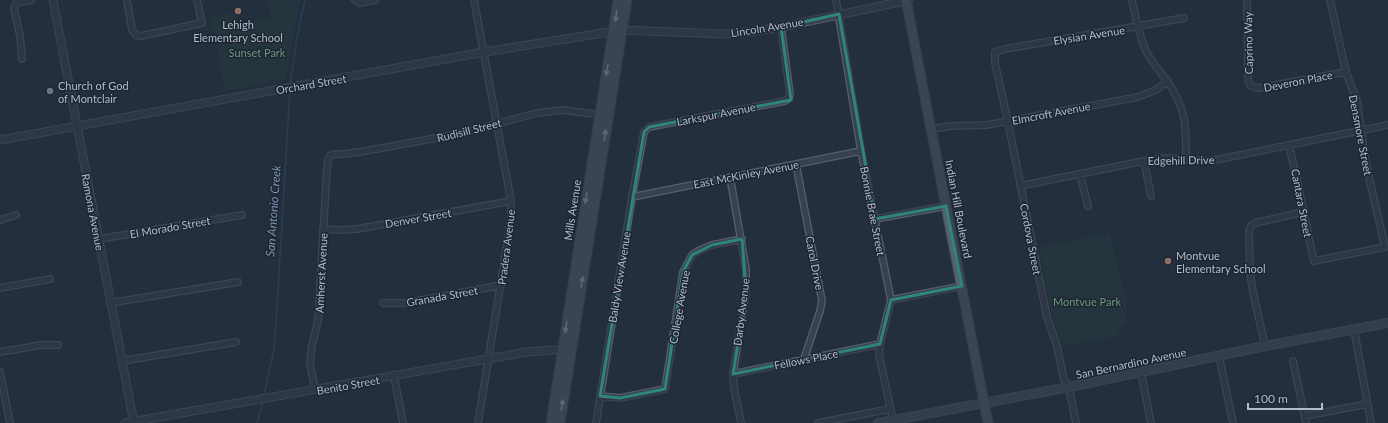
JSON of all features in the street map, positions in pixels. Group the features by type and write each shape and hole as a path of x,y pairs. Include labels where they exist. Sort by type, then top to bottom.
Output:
{"main road":[{"name":"Mills Avenue","path":"618,0 618,31"},
{"name":"Mills Avenue","path":"551,423 567,349 618,31 627,0"},
{"name":"Indian Hill Boulevard","path":"907,0 988,423"},
{"name":"San Bernardino Avenue","path":"878,423 893,420 917,419 984,402 1070,387 1265,346 1388,323"},
{"name":"Mills Avenue","path":"560,423 567,349"}],"street":[{"path":"22,59 20,36 14,8 16,3 31,0"},
{"name":"Ramona Avenue","path":"53,0 134,422"},
{"path":"127,0 132,30 136,35 141,36 202,23 197,0"},
{"path":"355,0 359,3 375,0"},
{"name":"Pradera Avenue","path":"474,0 511,201 511,220 478,423"},
{"name":"Bonnie Brae Street","path":"836,0 861,151 892,300 880,344 879,355 893,420"},
{"name":"Lincoln Avenue","path":"618,31 724,34 742,33 907,0"},
{"path":"1132,0 1142,42 1148,55 1179,98 1184,114 1186,131 1186,160"},
{"name":"Caprino Way","path":"1247,0 1248,80 1251,86"},
{"name":"Densmore Street","path":"1314,261 1385,247 1366,164 1357,101 1346,72 1330,0"},
{"name":"Elysian Avenue","path":"995,52 1184,18"},
{"name":"Larkspur Avenue","path":"644,132 649,128 785,101 789,98 790,94 781,26"},
{"name":"Orchard Street","path":"0,140 484,52 618,31"},
{"name":"Cordova Street","path":"995,52 994,63 1008,122 1047,317 1058,346 1064,380 1070,387 1076,423"},
{"name":"Deveron Place","path":"1251,86 1258,88 1346,72"},
{"name":"Elmcroft Avenue","path":"931,129 950,126 987,125 1008,122 1138,97 1156,90 1168,82"},
{"name":"Rudisill Street","path":"330,155 334,153 343,154 360,152 458,134 520,116 555,110 571,110 604,116"},
{"name":"Edgehill Drive","path":"1020,186 1165,158 1210,162 1388,125"},
{"name":"Baldy View Avenue","path":"596,423 632,197 644,132"},
{"name":"Cantara Street","path":"1289,146 1314,261"},
{"name":"East McKinley Avenue","path":"632,197 861,151"},
{"name":"Amherst Avenue","path":"315,390 310,363 312,345 318,321 327,168 330,155"},
{"path":"1144,161 1151,196"},
{"name":"Carol Drive","path":"796,164 822,301 804,359"},
{"path":"1080,174 1088,206"},
{"name":"Darby Avenue","path":"730,177 746,269 746,291 732,374 741,423"},
{"name":"Denver Street","path":"323,229 358,229 511,201"},
{"path":"875,220 946,206"},
{"path":"1265,346 1252,287 1249,232 1251,226 1255,223 1303,212"},
{"path":"0,220 16,215"},
{"name":"El Morado Street","path":"98,239 242,215"},
{"name":"College Avenue","path":"600,396 620,398 665,389 683,272 692,255 712,245 742,239"},
{"path":"0,288 50,279"},
{"path":"110,303 238,282"},
{"name":"Granada Street","path":"383,303 406,303 501,285"},
{"path":"892,300 962,286"},
{"path":"1354,329 1371,423"},
{"path":"122,360 236,342"},
{"name":"Fellows Place","path":"732,374 880,344"},
{"path":"0,352 41,345 58,345"},
{"name":"Benito Street","path":"125,423 489,360 527,352 567,349"},
{"path":"1219,356 1232,423"},
{"path":"1293,361 1306,423"},
{"path":"0,372 10,423"},
{"path":"1141,372 1151,423"},
{"path":"394,376 403,423"},
{"path":"1305,416 1367,404"},
{"path":"818,423 890,409"}],"highlighted area":[{"path":"839,14 875,219 946,206 962,286 891,300 880,344 733,374 746,291 742,239 712,245 692,255 683,272 665,389 620,398 600,396 644,132 649,127 791,100 781,27"}],"green space":[{"name":"Sunset Park","path":"268,0 300,0 286,79 225,91 211,18 236,12 239,24 271,17"},
{"name":"Montvue Park","path":"1110,233 1125,299 1127,316 1126,322 1118,333 1118,336 1063,346 1053,320 1039,247"}],"waterway":[{"name":"San Antonio Creek","path":"290,86 297,37 305,0"},
{"name":"San Antonio Creek","path":"264,396 274,349 290,89"},
{"name":"San Antonio Creek","path":"257,423 263,402"}],"place":[{"name":"Lehigh Elementary School","path":"238,11"},
{"name":"Church of God of Montclair","path":"50,91"},
{"name":"Montvue Elementary School","path":"1168,261"}]}
